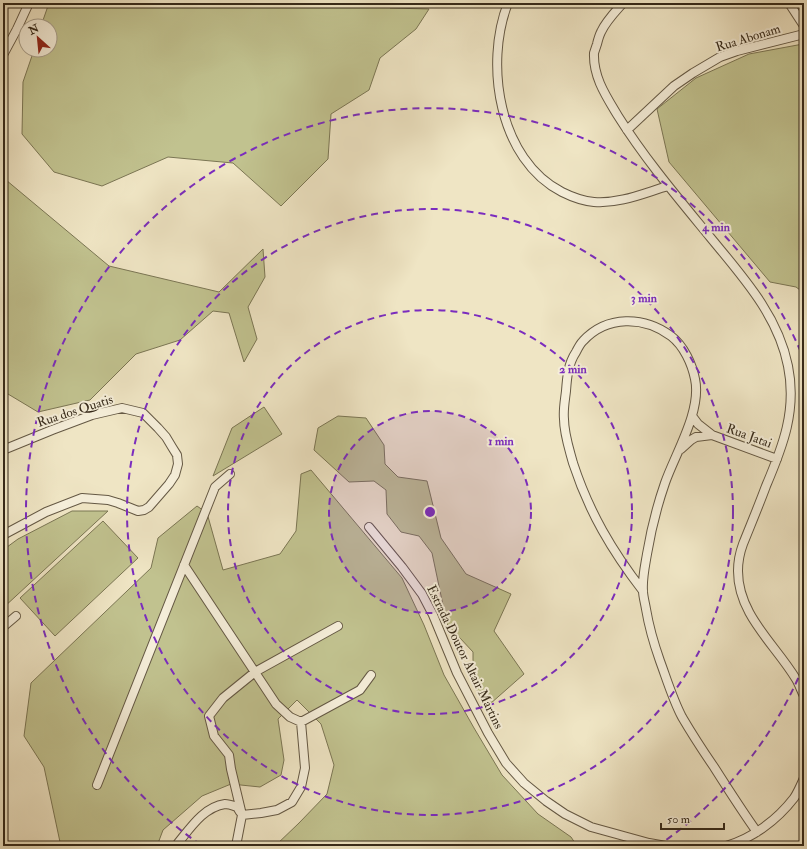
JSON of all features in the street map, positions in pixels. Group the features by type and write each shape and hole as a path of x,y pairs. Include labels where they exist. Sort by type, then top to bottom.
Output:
{"street":[{"path":"3,55 18,29 29,3"},
{"path":"508,3 499,35 497,63 499,90 506,120 515,143 533,169 543,180 553,187 581,200 594,202 611,202 668,186"},
{"path":"623,3 614,12 600,33 594,52 596,70 602,89 627,130 668,186 749,285 766,310 784,347 791,392 785,437 743,544 739,556 738,570 741,593 745,605 754,622 796,679 804,696"},
{"path":"789,3 804,26"},
{"name":"Rua Abonam","path":"627,130 674,86 720,57 737,51 804,34"},
{"path":"642,591 624,567 602,532 590,508 578,479 567,443 564,417 567,374 572,357 583,341 596,330 614,322 630,320 655,327 672,337 683,349 691,363 697,390 692,416 665,483 652,527 645,566 642,591 654,646 681,715 757,832"},
{"name":"Rua dos Quatis","path":"3,450 52,430 92,416 122,408 143,413 166,437 176,456 178,464 175,475 169,484 149,507 144,510 138,511 108,500 82,498 46,512 3,535"},
{"name":"Rua Jatai","path":"692,416 698,424 712,435 777,459"},
{"name":"Rua Jatai","path":"679,451 696,437 712,435"},
{"path":"97,785 215,487 230,474"},
{"name":"Estrada Doutor Altair Martins","path":"369,527 422,594 433,615 457,673 488,733 506,763 524,783 559,810 591,827 649,843 666,846"},
{"path":"184,565 276,704 290,717 301,722"},
{"path":"3,627 16,616"},
{"path":"236,846 242,815 231,770 229,755 214,736 209,716 223,698 255,672 338,626"},
{"path":"301,722 360,690 371,675"},
{"path":"242,815 277,810 292,802 301,787 305,768 301,722"},
{"path":"726,846 737,843 757,832 777,817 794,797 804,778"},
{"path":"177,846 196,820 212,808 227,804 237,807 242,815"}],"green space":[{"path":"49,3 389,3 390,8 429,9 416,29 380,58 369,90 331,114 328,159 281,206 233,163 168,157 102,186 54,172 22,134 23,82 31,58 58,58 58,18 44,18"},
{"path":"803,44 804,293 796,287 770,282 669,162 657,109 696,78 749,54"},
{"path":"3,172 6,180 109,266 219,292 263,249 265,277 248,307 257,339 244,362 229,313 213,311 180,340 136,354 90,400 38,412 3,391"},
{"path":"264,407 282,434 213,476 232,428"},
{"path":"338,416 366,418 384,445 385,464 398,477 427,481 441,538 466,574 511,594 494,631 524,674 490,704 473,686 473,652 447,624 432,553 419,536 401,532 387,514 386,490 374,481 349,482 314,450 318,428"},
{"path":"311,470 402,578 424,625 444,675 502,775 538,814 571,837 577,846 275,846 327,794 334,765 321,724 297,700 278,719 284,760 281,775 260,787 231,784 202,796 163,830 157,846 50,846 60,842 44,767 24,736 31,683 151,568 158,538 197,506 207,513 223,570 280,554 296,531 301,474"},
{"path":"72,511 108,511 3,608 3,550 18,539"},
{"path":"103,521 138,558 55,636 20,598"}]}
